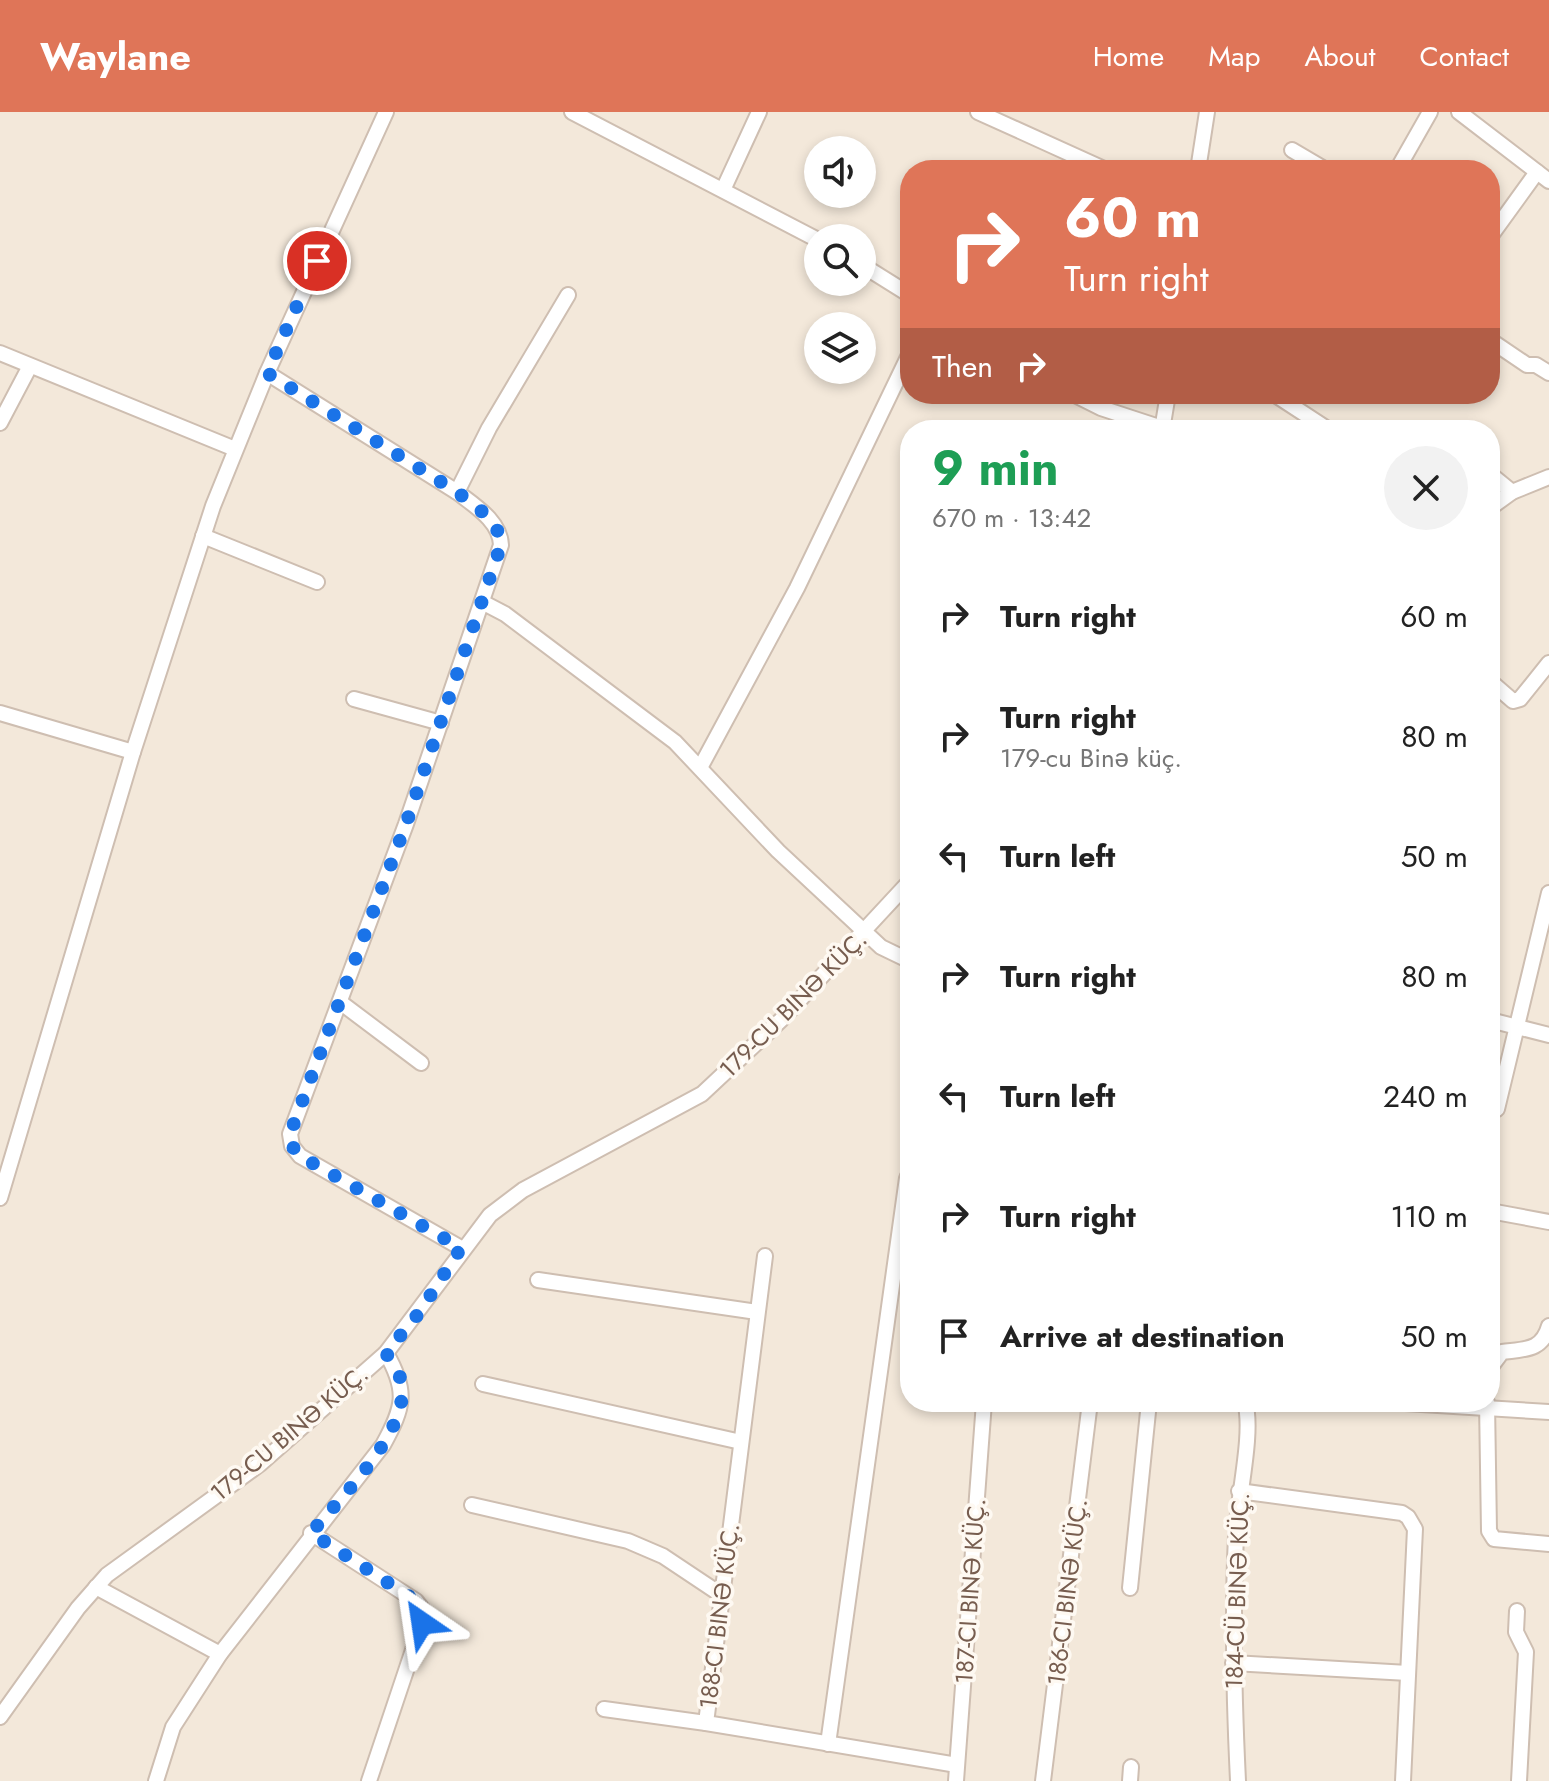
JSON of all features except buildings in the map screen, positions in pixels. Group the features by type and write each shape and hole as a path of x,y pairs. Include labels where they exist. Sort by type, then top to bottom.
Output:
{"street":[{"path":"0,1198 133,752 203,536 267,373 386,112"},
{"path":"572,112 804,233"},
{"path":"723,190 759,112"},
{"path":"978,112 1084,160"},
{"path":"1200,160 1207,112"},
{"path":"1403,160 1430,112"},
{"path":"1459,112 1549,181"},
{"path":"1292,150 1309,160"},
{"path":"1500,223 1537,172"},
{"path":"876,274 900,289"},
{"path":"457,492 489,428 568,295"},
{"path":"1500,347 1517,360 1549,373"},
{"path":"0,353 235,449"},
{"path":"0,423 30,366"},
{"path":"267,373 457,492 483,513 500,535 501,545 441,723 294,1120 292,1146 300,1156 461,1248"},
{"path":"701,766 797,588 900,374"},
{"path":"1093,404 1136,420"},
{"path":"1289,404 1314,420"},
{"path":"1500,501 1512,492 1549,477"},
{"path":"1500,482 1512,492"},
{"path":"203,536 317,582"},
{"path":"482,602 505,614 626,704 701,766 778,851 881,947 900,956"},
{"path":"1500,690 1513,701 1520,699 1549,663"},
{"path":"354,699 441,723"},
{"path":"0,713 133,752"},
{"name":"179-CU BINƏ KÜÇ.","path":"0,1717 96,1587 128,1557 260,1464 386,1353 419,1313 461,1248 507,1200 702,1094 781,1020 900,893"},
{"path":"1500,1097 1549,893"},
{"path":"340,1002 421,1063"},
{"path":"1500,1023 1549,1035"},
{"path":"1500,1213 1549,1222"},
{"path":"828,1744 900,1228"},
{"name":"188-CI BINƏ KÜÇ.","path":"765,1256 706,1723 957,1765"},
{"path":"538,1280 757,1312"},
{"path":"1500,1355 1535,1348 1541,1344 1549,1326"},
{"path":"156,1781 173,1727 220,1654 311,1533 383,1445 392,1427 402,1388 386,1353"},
{"path":"483,1384 741,1442"},
{"path":"1500,1407 1549,1412"},
{"path":"956,1781 983,1412"},
{"path":"1043,1781 1089,1412"},
{"path":"1130,1588 1148,1412"},
{"name":"184-CÜ BINƏ KÜÇ.","path":"1238,1781 1233,1663 1239,1491 1246,1412"},
{"path":"1486,1412 1489,1531 1494,1539 1505,1542 1549,1544"},
{"path":"1239,1491 1408,1517 1415,1529 1403,1781"},
{"path":"472,1505 638,1545 679,1565 720,1594"},
{"path":"311,1533 416,1601 423,1610 422,1623 369,1781"},
{"path":"96,1587 220,1654"},
{"path":"1517,1611 1516,1632 1526,1652 1519,1781"},
{"path":"1233,1663 1408,1673"},
{"path":"604,1709 706,1723"}],"shaded area":[{"path":"0,112 1549,112 1549,1781 0,1781"}],"route":[{"path":"317,261 267,373 291,385 457,492 496,527 501,545 406,824 290,1134 292,1146 300,1156 461,1248 419,1313 386,1353 400,1377 402,1388 401,1404 383,1445 311,1533 416,1601 423,1610 422,1623"}]}
